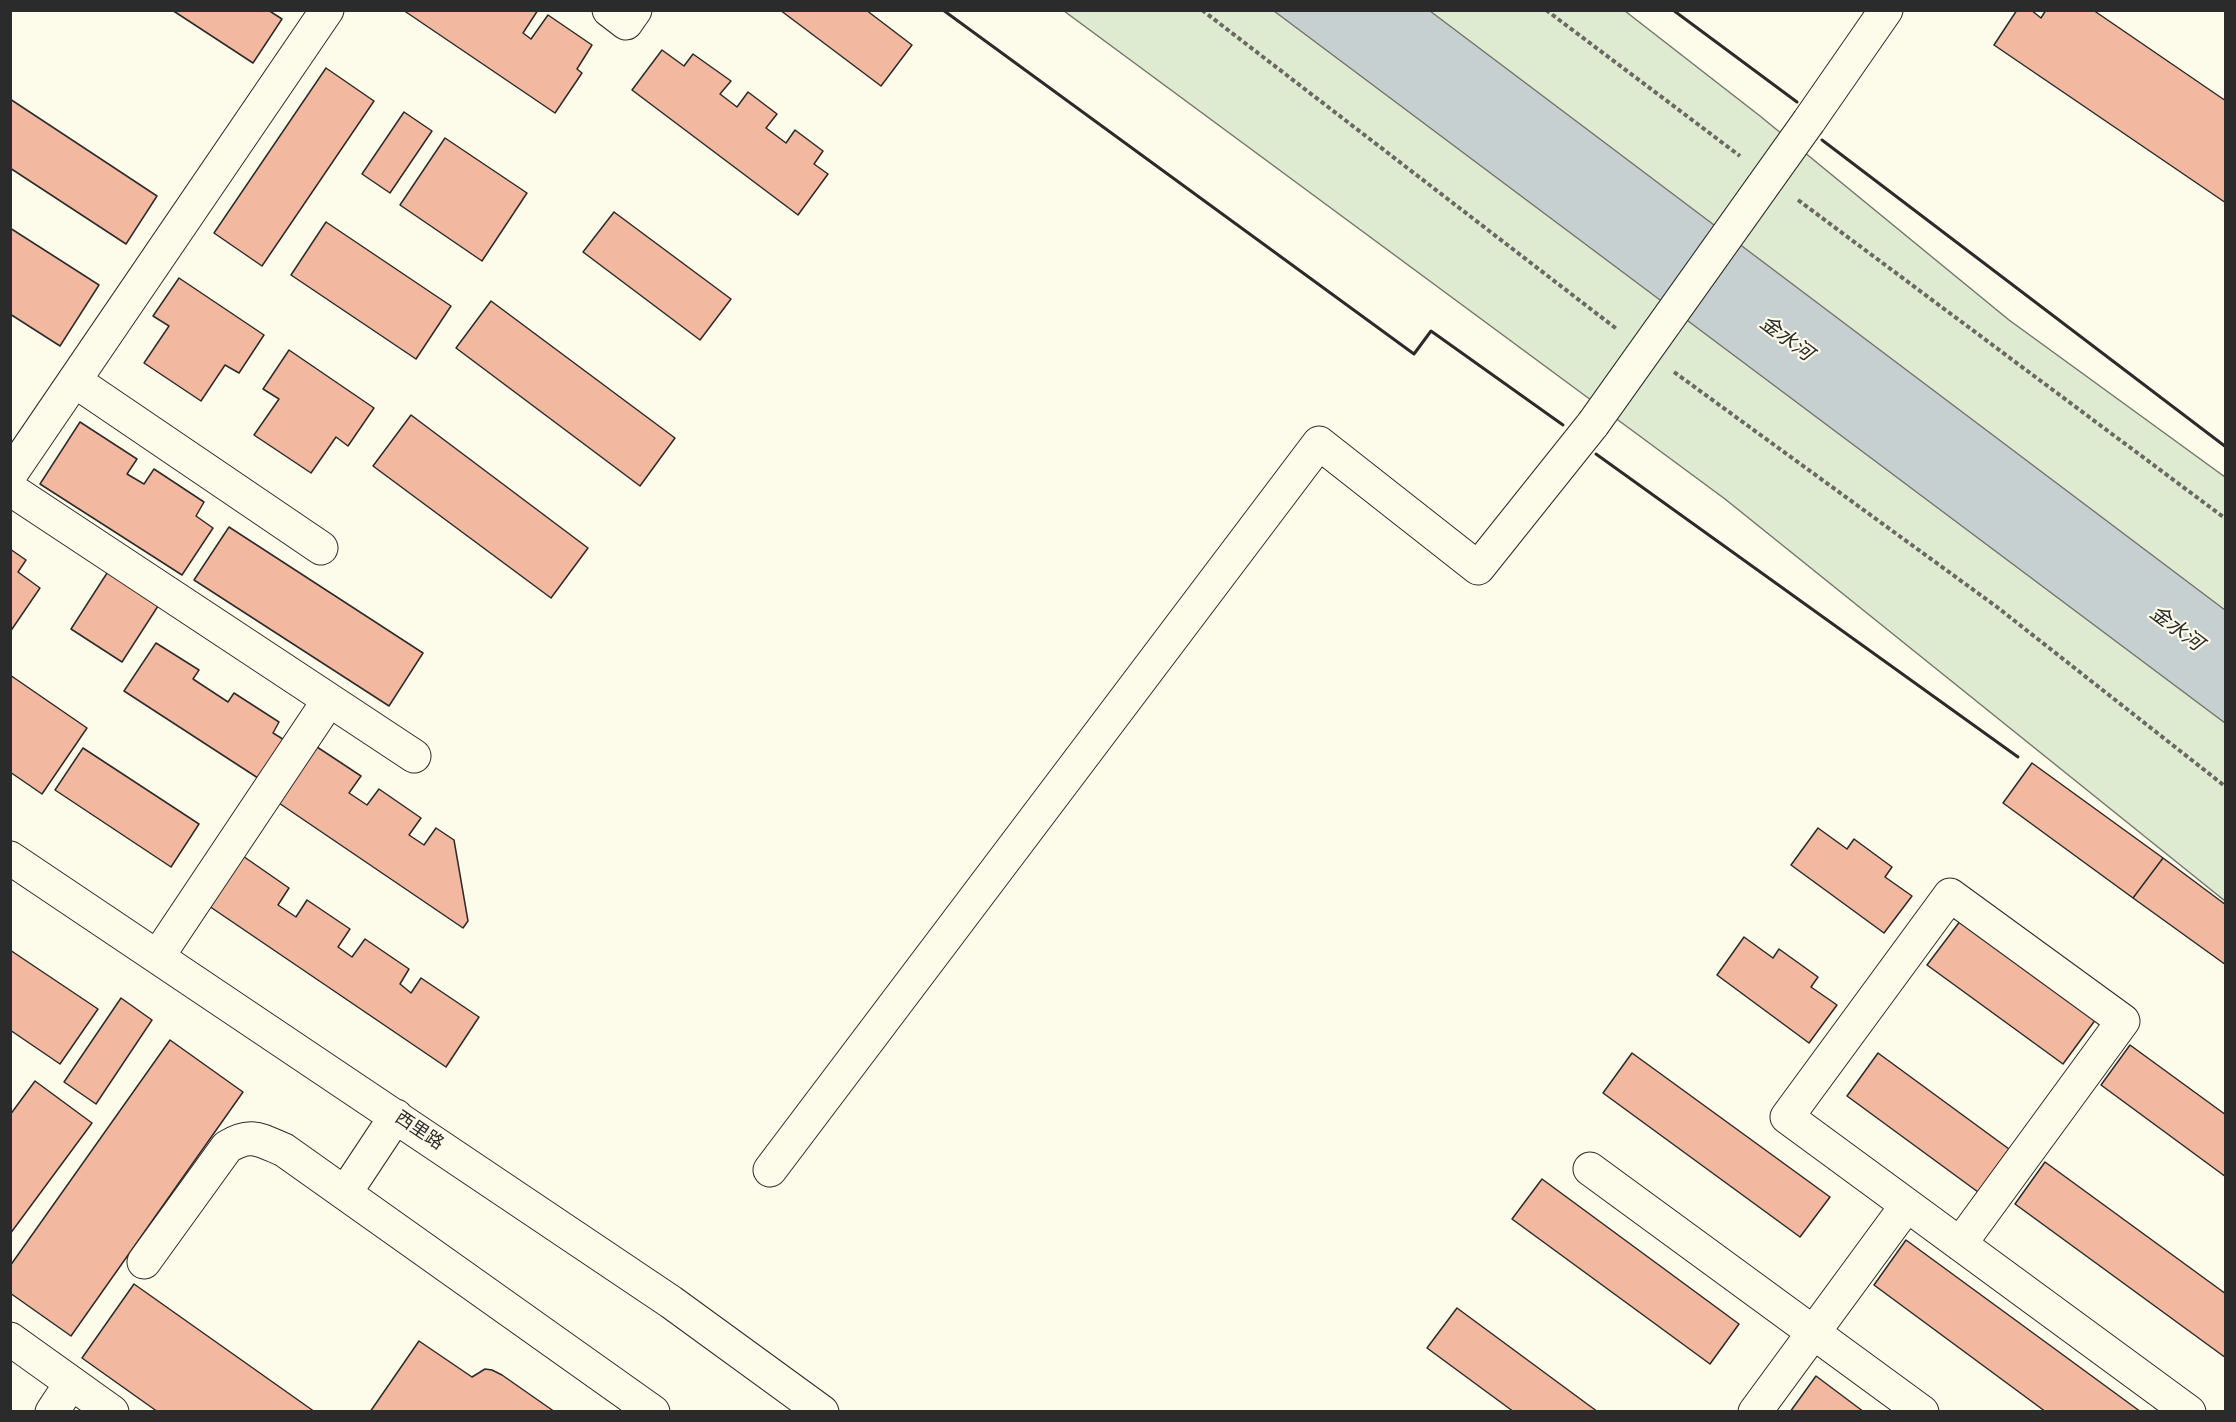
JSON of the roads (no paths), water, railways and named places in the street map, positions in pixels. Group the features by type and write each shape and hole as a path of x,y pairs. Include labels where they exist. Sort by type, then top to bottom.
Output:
{"street":[{"path":"10,475 327,10"},
{"path":"609,10 626,23 635,10"},
{"path":"770,1170 1319,443 1478,568 1593,424 1886,10"},
{"path":"75,381 321,548"},
{"path":"10,489 414,756"},
{"path":"158,956 329,700"},
{"name":"西里路","path":"10,858 671,1302 822,1412"},
{"path":"1960,1244 2123,1022 1950,895 1787,1117 1907,1205 1960,1244 2189,1412"},
{"path":"345,1194 396,1116"},
{"path":"144,1262 227,1147 238,1140 252,1137 284,1150 653,1412"},
{"path":"1590,1169 1922,1412"},
{"path":"1755,1412 1907,1205"},
{"path":"10,1340 112,1412"},
{"path":"52,1412 71,1383"}],"water":[{"name":"金水河","path":"1274,11 1430,11 2225,610 2225,723"}]}
